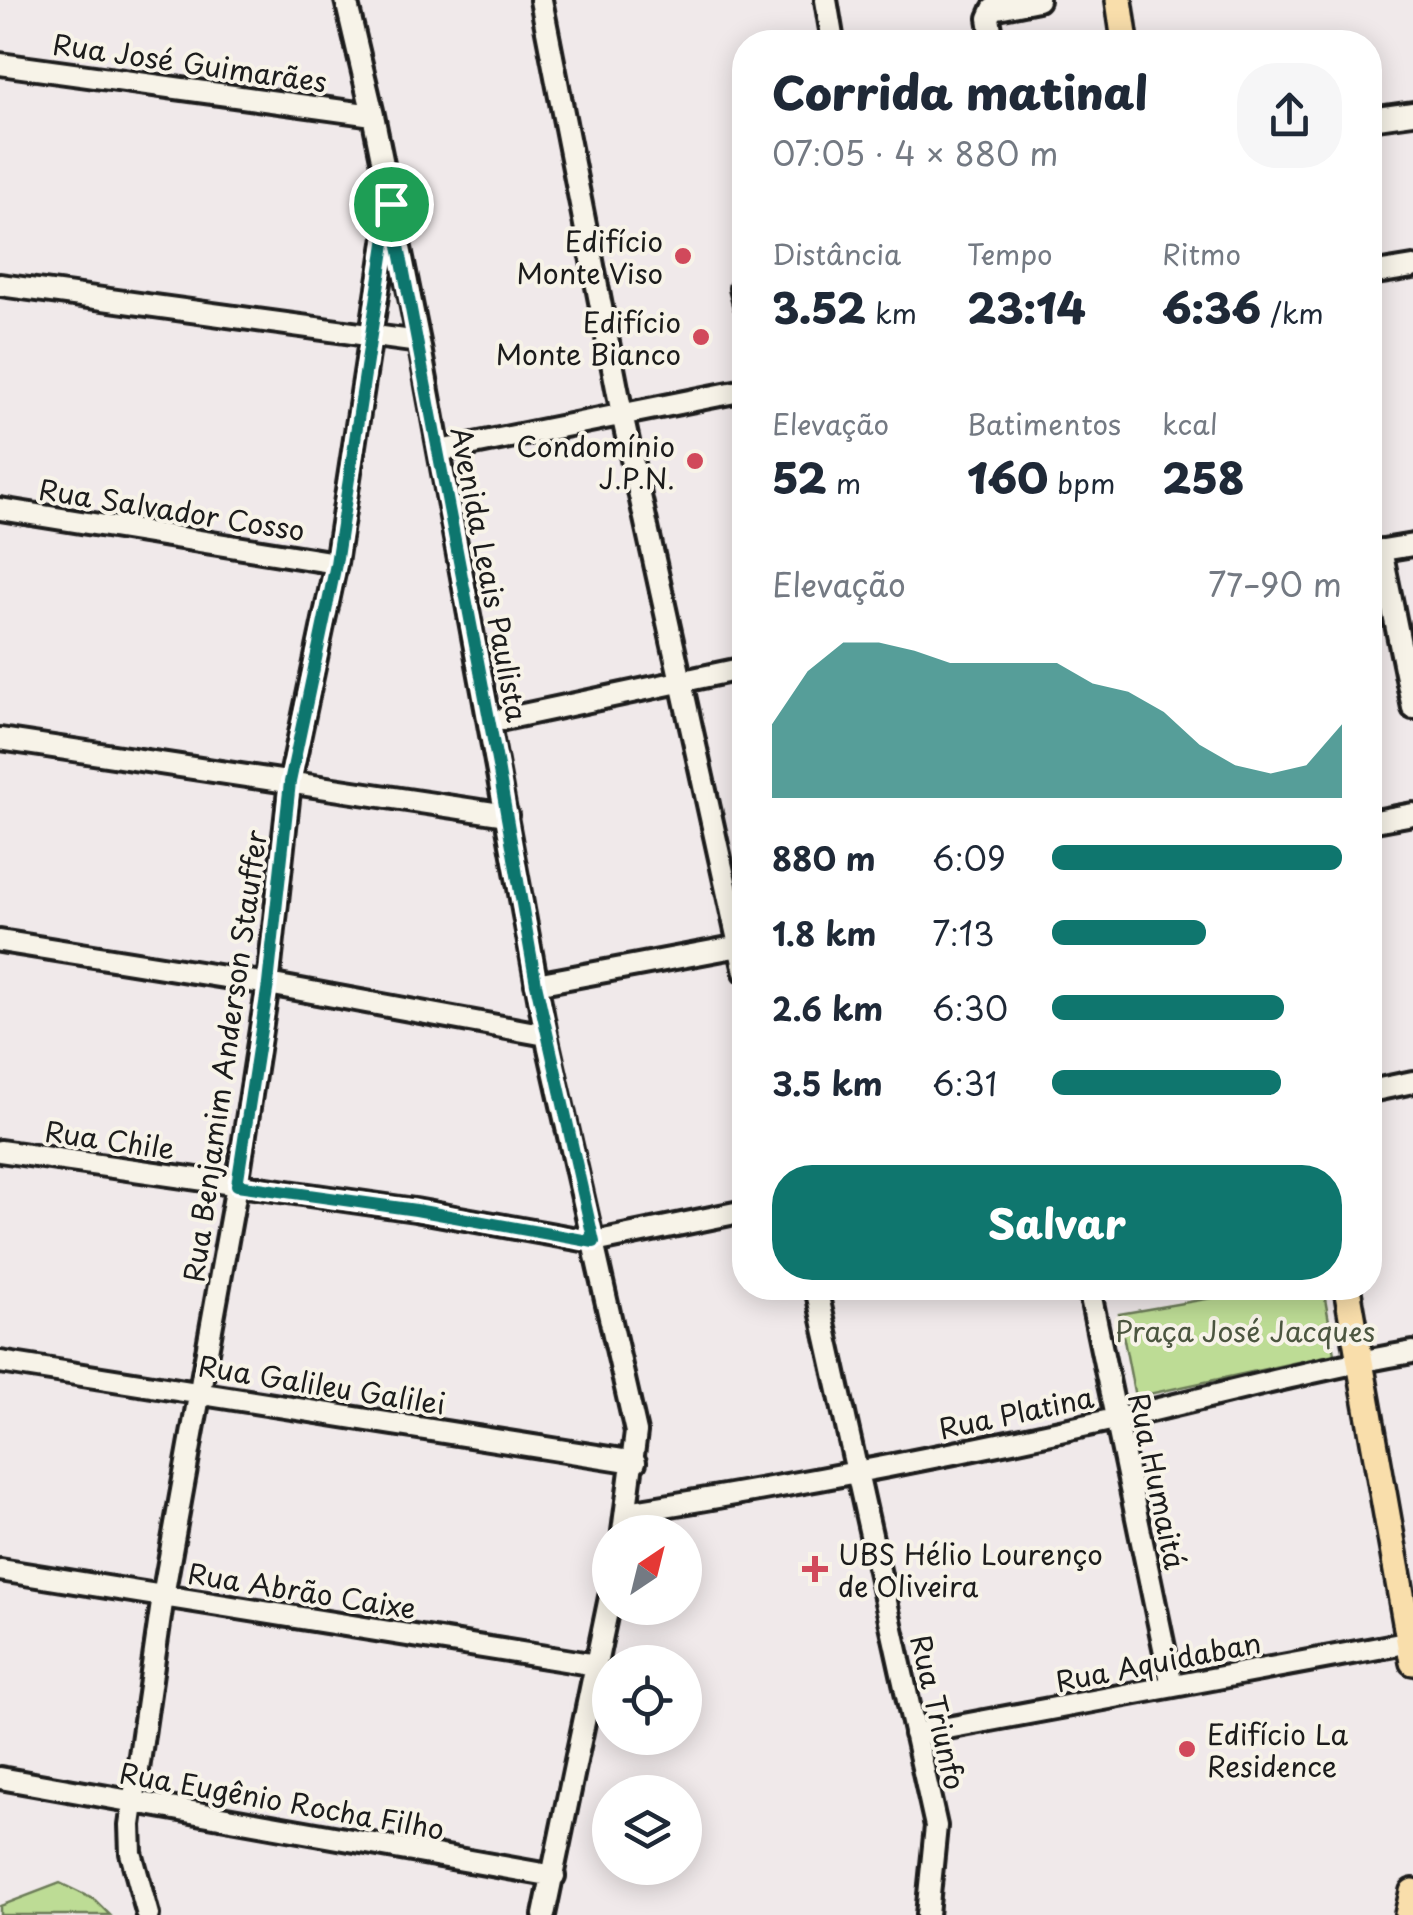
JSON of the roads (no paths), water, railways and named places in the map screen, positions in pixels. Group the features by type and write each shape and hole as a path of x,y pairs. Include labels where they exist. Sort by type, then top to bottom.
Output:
{"main road":[{"path":"1119,0 1123,30"},
{"path":"1348,1300 1412,1652"},
{"path":"1408,1915 1413,1892"}],"street":[{"name":"Avenida Leais Paulista","path":"346,0 419,342 546,1036 636,1432 627,1515"},
{"path":"540,0 622,414 732,902"},
{"path":"826,0 831,30"},
{"path":"991,30 992,9 1038,0"},
{"name":"Rua José Guimarães","path":"0,64 373,115"},
{"path":"1382,117 1413,113"},
{"name":"Rua Benjamim Anderson Stauffer","path":"148,1915 131,1853 133,1803 163,1596 237,1185 268,984 290,782 336,564 391,204"},
{"path":"1382,272 1413,267"},
{"path":"0,285 419,342"},
{"path":"439,451 732,393"},
{"name":"Rua Salvador Cosso","path":"0,509 336,564"},
{"path":"1382,550 1413,545"},
{"path":"1382,576 1413,708"},
{"path":"490,722 732,671"},
{"path":"0,739 507,815"},
{"path":"1382,820 1413,814"},
{"path":"0,940 268,984 546,1036"},
{"path":"536,984 732,948"},
{"path":"1382,1088 1413,1082"},
{"name":"Rua Chile","path":"0,1151 416,1210 594,1242 732,1214"},
{"name":"Rua Triunfo","path":"819,1300 936,1826 927,1915"},
{"name":"Rua Humaitá","path":"1092,1300 1172,1686"},
{"name":"Rua Platina","path":"659,1515 1413,1352"},
{"name":"Rua Galileu Galilei","path":"0,1362 634,1462"},
{"name":"Rua Abrão Caixe","path":"0,1570 592,1664"},
{"name":"Rua Aquidaban","path":"915,1734 1172,1686 1412,1652"},
{"path":"544,1915 592,1685"},
{"name":"Rua Eugênio Rocha Filho","path":"0,1778 554,1876"}],"place":[{"name":"Edifício Monte Viso","path":"683,256"},
{"name":"Edifício Monte Bianco","path":"701,337"},
{"name":"Condomínio J.P.N.","path":"695,461"},
{"name":"UBS Hélio Lourenço de Oliveira","path":"815,1569"},
{"name":"Edifício La Residence","path":"1187,1749"}],"park label":[{"name":"Praça José Jacques","path":"1245,1330"}]}
